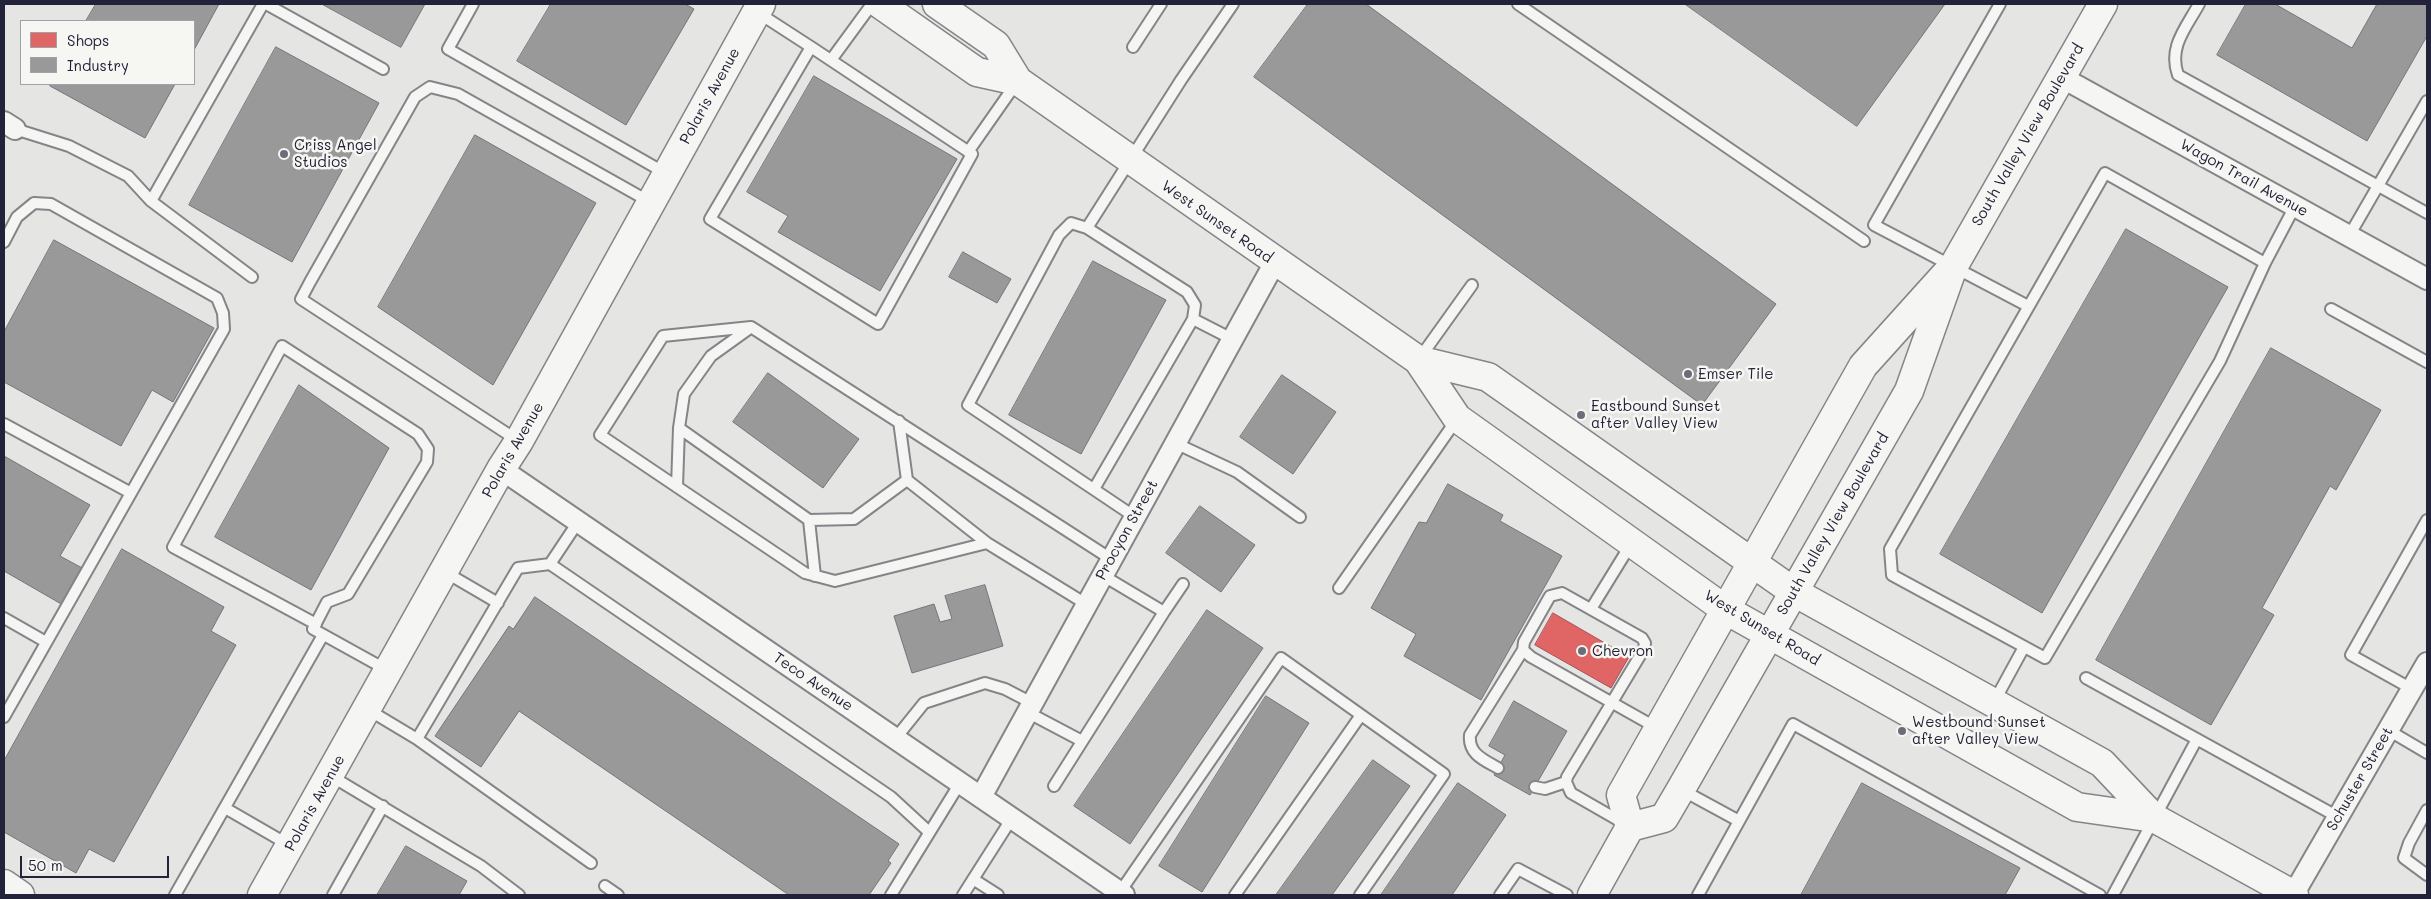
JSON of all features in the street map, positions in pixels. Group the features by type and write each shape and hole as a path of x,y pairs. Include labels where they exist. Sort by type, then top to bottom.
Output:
{"main road":[{"name":"West Sunset Road","path":"880,4 977,72 1018,82 1418,360 1488,377 1794,592 2102,763 2154,818 2294,895"},
{"name":"West Sunset Road","path":"937,4 996,45 1018,82"},
{"name":"South Valley View Boulevard","path":"1953,267 1863,366 1621,795 1630,827 1664,818 1681,789 1909,390 1953,267 2103,4"},
{"name":"Polaris Avenue","path":"262,895 331,776 501,470 519,442 759,8"},
{"name":"West Sunset Road","path":"1418,360 1457,418 1726,610 2077,808 2154,818"},
{"path":"1592,895 1630,827"},
{"path":"4,884 20,895"}],"street":[{"name":"Wagon Trail Avenue","path":"2061,77 2427,280"},
{"name":"Procyon Street","path":"981,797 1275,262"},
{"name":"Teco Avenue","path":"501,470 1122,894"},
{"name":"Schuster Street","path":"2294,895 2427,663"}],"lane":[{"path":"151,201 265,4 383,69"},
{"path":"472,4 448,50 667,174"},
{"path":"831,60 872,4"},
{"path":"1133,47 1161,4"},
{"path":"1087,228 1131,162 1181,80 1233,4"},
{"path":"1518,4 1864,241"},
{"path":"2000,4 1874,225 2028,306"},
{"path":"2199,4 2174,50 2174,63 2178,75 2427,213"},
{"path":"759,8 811,47 972,154 878,324 710,220 811,47"},
{"path":"968,152 1018,82"},
{"path":"519,442 301,299 310,282 415,97 430,87 458,94 651,202"},
{"path":"2349,236 2427,101"},
{"path":"9,126 69,146 128,176 151,201 252,276"},
{"path":"2265,263 2104,173 1890,549 1892,575 2045,658 2220,361 2265,263 2295,206"},
{"path":"4,242 17,217 34,203 51,204 218,298 223,313 224,329 4,717"},
{"path":"1094,489 1193,319 1195,305 1187,292 1087,228 1071,223 1058,235 968,405 1134,517"},
{"path":"1418,360 1472,285"},
{"path":"2331,309 2427,362"},
{"path":"1193,319 1232,339"},
{"path":"677,487 679,428 684,394 710,356 751,327"},
{"path":"987,543 835,582 805,574 600,435 663,336 751,327 935,444 1107,567 1164,612"},
{"path":"316,624 173,547 282,346 418,434 428,449 427,462 348,594 327,602 316,624 313,629 388,671"},
{"path":"1339,588 1457,418"},
{"path":"899,420 906,480 987,543 1086,604"},
{"path":"4,424 131,493"},
{"path":"679,428 809,520 854,519 906,480"},
{"path":"1175,443 1237,472 1300,517"},
{"path":"809,520 815,576"},
{"path":"2412,689 2352,655 2427,520"},
{"path":"550,564 578,522"},
{"path":"1592,609 1632,542"},
{"path":"418,739 518,568 550,564 891,797 929,832"},
{"path":"444,572 498,602"},
{"path":"1054,786 1183,584"},
{"path":"1498,768 1477,756 1469,742 1470,735 1523,650 1524,642 1550,596 1562,593 1642,638 1645,643 1644,649 1566,782 1545,789 1535,787"},
{"path":"4,618 46,642"},
{"path":"175,895 323,635"},
{"path":"1994,703 2024,647"},
{"path":"1523,650 1531,657 1659,728"},
{"path":"1122,894 1281,658 1444,774 1360,895"},
{"path":"2086,678 2338,818"},
{"path":"895,739 924,703 985,683 1005,689 1030,708 1082,741"},
{"path":"367,709 418,739 591,863"},
{"path":"1235,895 1361,715"},
{"path":"1698,895 1793,724 2100,895"},
{"path":"2388,730 2427,753"},
{"path":"2113,895 2197,739"},
{"path":"331,776 481,866 519,895"},
{"path":"1566,782 1571,793 1630,827"},
{"path":"891,895 960,783"},
{"path":"1681,789 1739,821"},
{"path":"333,895 382,806"},
{"path":"225,808 290,846"},
{"path":"2427,810 2409,843 2404,858 2427,875"},
{"path":"963,895 1012,818"},
{"path":"1500,895 1518,868 1568,895"},
{"path":"973,879 998,895"},
{"path":"604,886 618,895"}],"shaded area":[{"path":"4,4 2427,4 2427,895 4,895"}],"building: Shops":[{"name":"Chevron","path":"1553,613 1629,657 1611,688 1535,645"}],"building: Industry":[{"path":"96,4 219,4 195,48 195,20 87,20"},
{"path":"322,4 425,4 401,47"},
{"path":"551,4 685,4 694,9 626,125 517,61"},
{"path":"1308,4 1366,4 1776,304 1702,405 1254,77"},
{"path":"1685,4 1945,4 1857,126"},
{"path":"2246,4 2275,4 2352,48 2377,4 2427,4 2427,36 2367,141 2217,55"},
{"path":"276,47 379,103 292,262 189,205"},
{"path":"814,76 957,159 880,291 778,232 788,216 747,192"},
{"path":"50,85 174,85 145,138"},
{"path":"475,135 596,203 493,385 378,307"},
{"path":"2126,229 2228,287 2042,613 1940,554"},
{"path":"54,240 214,328 173,402 152,390 121,446 4,382 4,332"},
{"path":"963,252 1011,279 997,303 949,277"},
{"path":"1093,261 1166,300 1081,454 1009,415"},
{"path":"2271,348 2381,410 2336,490 2330,486 2262,608 2274,615 2211,725 2096,660"},
{"path":"768,373 859,439 823,488 733,422"},
{"path":"1282,375 1336,412 1293,474 1240,437"},
{"path":"299,385 389,448 311,590 215,537"},
{"path":"4,456 90,505 60,556 84,569 63,605 4,571"},
{"path":"1448,484 1503,515 1500,521 1562,556 1481,700 1404,656 1416,634 1371,608 1419,522 1426,523"},
{"path":"1200,506 1255,545 1221,592 1166,553"},
{"path":"122,549 224,607 211,631 236,645 114,862 89,849 76,873 4,832 4,761"},
{"path":"985,585 1003,646 912,673 894,616 934,604 940,622 952,619 945,596"},
{"path":"535,597 899,844 888,861 891,863 869,895 789,895 519,711 481,767 435,736 509,626 513,629"},
{"path":"1207,610 1263,648 1130,844 1074,806"},
{"path":"1266,696 1309,723 1202,892 1159,866"},
{"path":"1514,701 1567,731 1530,795 1494,775 1505,755 1489,746"},
{"path":"1373,760 1410,786 1332,895 1276,895"},
{"path":"1458,783 1506,815 1452,895 1381,895"},
{"path":"1862,783 2020,868 2005,895 1801,895"},
{"path":"406,846 467,881 459,895 377,895"}],"place":[{"name":"Criss Angel Studios","path":"284,154"},
{"name":"Emser Tile","path":"1688,374"},
{"name":"Eastbound Sunset after Valley View","path":"1581,415"},
{"name":"Chevron","path":"1582,651"},
{"name":"Westbound Sunset after Valley View","path":"1902,731"}]}
